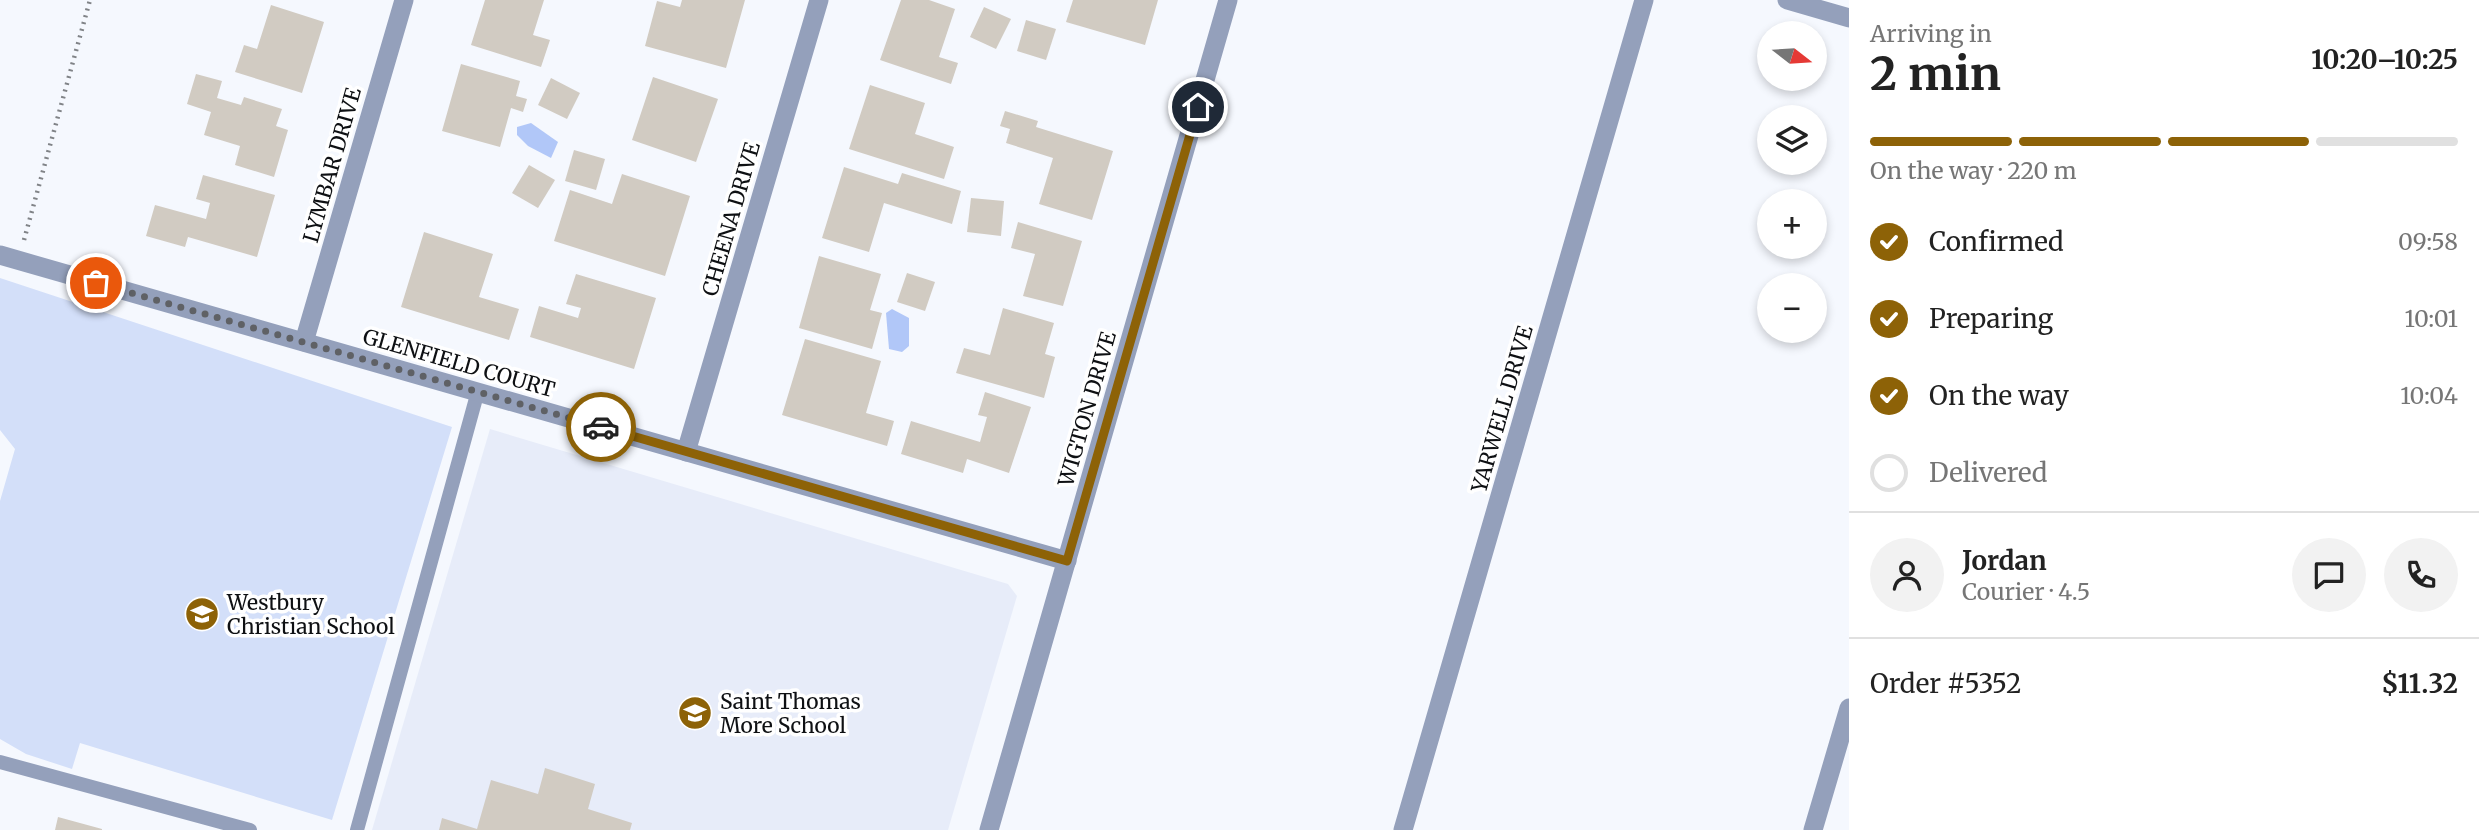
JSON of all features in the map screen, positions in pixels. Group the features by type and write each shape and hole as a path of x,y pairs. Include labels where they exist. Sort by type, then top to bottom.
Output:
{"street":[{"name":"LYMBAR DRIVE","path":"304,342 404,0"},
{"name":"CHEENA DRIVE","path":"686,452 819,0"},
{"name":"WIGTON DRIVE","path":"989,830 1228,0"},
{"name":"YARWELL DRIVE","path":"1403,830 1644,0"},
{"path":"1787,0 1849,18"},
{"name":"GLENFIELD COURT","path":"9,258 1067,561"},
{"path":"1813,830 1849,708"}],"lane":[{"path":"357,830 478,391"},
{"path":"1,764 250,830"}],"path":[{"path":"9,258 90,0"}],"shaded area":[{"name":"Westbury Christian School","path":"0,278 452,427 332,820 80,743 72,769 26,754 0,739 0,501 15,449 0,430"},
{"name":"Saint Thomas More School","path":"490,429 1008,584 1017,596 948,830 372,830"}],"water":[{"path":"531,123 558,142 551,158 528,146 517,135 517,127"},
{"path":"892,309 909,318 909,346 902,352 889,349 886,313"}],"building":[{"path":"485,0 544,0 533,35 550,40 541,67 471,45"},
{"path":"682,0 745,0 726,68 645,46 657,1 680,7"},
{"path":"901,0 929,0 955,9 939,57 958,63 951,84 880,60"},
{"path":"1073,0 1158,0 1145,45 1066,22"},
{"path":"271,5 324,22 302,93 235,72 244,45 257,49"},
{"path":"984,7 1011,19 996,49 970,37"},
{"path":"1026,20 1056,29 1046,60 1017,51"},
{"path":"461,64 520,81 516,96 527,99 523,112 511,108 500,147 442,131"},
{"path":"196,74 222,81 217,98 241,105 244,97 282,109 276,126 288,130 274,177 235,165 240,146 204,135 211,112 187,104"},
{"path":"653,77 718,99 696,162 632,140"},
{"path":"551,78 580,93 567,119 538,105"},
{"path":"870,85 925,103 915,134 954,147 944,179 849,149"},
{"path":"1005,111 1038,121 1036,127 1113,151 1092,220 1039,204 1053,158 1006,143 1010,129 1000,126"},
{"path":"574,150 605,159 596,190 565,181"},
{"path":"529,165 555,180 538,208 512,193"},
{"path":"844,167 898,184 902,173 961,191 952,224 884,203 869,252 822,238"},
{"path":"622,174 690,196 665,276 554,241 570,190 612,204"},
{"path":"203,175 275,195 257,257 188,237 185,247 146,236 155,205 206,219 210,203 196,199"},
{"path":"971,198 1004,201 1001,236 967,232"},
{"path":"1018,222 1082,241 1063,306 1023,296 1035,254 1011,248"},
{"path":"424,232 493,254 479,297 519,309 509,340 401,307"},
{"path":"819,256 881,274 870,310 882,313 872,349 799,328"},
{"path":"907,273 935,282 925,311 897,302"},
{"path":"576,274 656,298 634,369 530,337 539,306 578,318 581,308 566,304"},
{"path":"1003,308 1054,323 1045,354 1055,357 1044,398 956,373 964,348 990,355"},
{"path":"805,339 881,361 866,413 894,421 887,446 782,415"},
{"path":"985,392 1031,407 1009,473 967,459 963,473 901,454 911,421 980,442 987,417 978,415"},
{"path":"545,768 595,784 588,809 632,823 630,830 439,830 442,818 477,829 491,780 538,794"},
{"path":"58,817 102,829 102,830 55,830"}],"way so far":[{"path":"96,283 601,427"}],"place":[{"name":"Westbury Christian School","path":"202,614"},
{"name":"Saint Thomas More School","path":"695,713"}],"route":[{"path":"601,427 1067,561 1198,107"}]}
